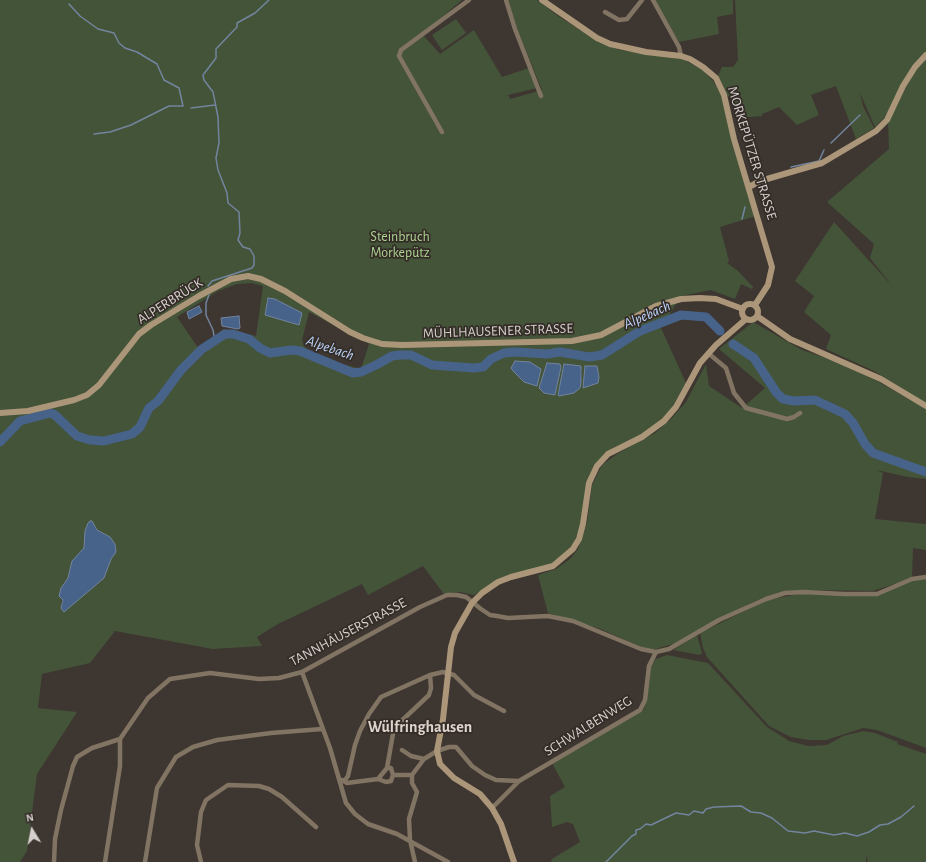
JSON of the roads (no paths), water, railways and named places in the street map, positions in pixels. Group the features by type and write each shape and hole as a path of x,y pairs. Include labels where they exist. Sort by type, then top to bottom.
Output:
{"street":[{"path":"442,132 400,56 401,50 469,0"},
{"path":"506,0 515,29 541,96"},
{"name":"MORKEPÜTZER STRASSE","path":"542,0 597,38 610,44 646,52 682,56 704,67 716,78 722,89 734,139 772,266 768,285 755,305"},
{"path":"605,12 619,20 627,19 642,0"},
{"path":"653,0 680,47 682,56"},
{"path":"749,187 760,181 822,163 876,131 887,120 903,86 915,67 926,55"},
{"name":"ALPERBRÜCK","path":"0,413 34,409 74,400 87,395 99,385 139,334 151,325 231,279 248,276 261,279 303,302"},
{"name":"MÜHLHAUSENER STRASSE","path":"303,302 350,332 363,338 382,344 414,346 572,341 601,335 656,306 681,299 708,298 743,309"},
{"path":"748,304 755,305 758,311 757,316 752,320 746,319 742,312 743,309 748,304"},
{"path":"757,316 790,339 881,378 926,406"},
{"path":"514,862 501,824 492,808 480,794 440,764 437,751 443,719 447,673 455,633 472,603 498,582 553,566 573,549 579,539 583,524 589,483 597,466 608,454 642,438 664,421 676,407 692,375 708,353 746,319"},
{"path":"708,353 726,368 734,393 746,408 787,419 800,413"},
{"path":"656,652 669,649 719,620 766,599 785,593 804,592 877,594 912,579 926,577"},
{"name":"TANNHÄUSERSTRASSE","path":"120,739 148,698 170,679 210,673 260,679 279,678 302,672 420,607 447,595 466,597 490,615 508,618 548,616 573,621 641,649 656,652"},
{"name":"SCHWALBENWEG","path":"492,808 519,782 640,710 645,700 649,666 656,652"},
{"path":"302,672 346,803 355,814 368,824 410,840 444,861"},
{"path":"340,784 343,786 346,782 360,731 369,714 381,698 430,675 443,672 454,675 482,700 504,711"},
{"path":"378,779 387,768 394,728 429,695 431,688 430,675"},
{"path":"145,862 157,788 176,757 193,747 217,740 271,733 322,729"},
{"path":"54,862 61,810 73,766 77,757 92,748 120,739 120,766 105,862"},
{"path":"415,862 410,840 409,819 417,792 412,783 412,775 424,759 437,751 449,747 456,747 472,766 485,775 496,780 519,782"},
{"path":"402,750 411,756 424,759"},
{"path":"346,782 378,779 386,782 391,781 393,775 391,768 387,768"},
{"path":"393,775 412,775"},
{"path":"201,862 197,845 201,812 206,800 228,785 259,786 269,789 282,797 316,827"}],"water":[{"path":"268,298 275,299 302,313 299,325 265,315"},
{"path":"199,306 202,312 189,319 187,312"},
{"path":"239,316 240,328 238,329 222,326 221,318"},
{"path":"515,361 530,362 541,369 537,386 524,382 514,372 511,368"},
{"path":"547,363 560,364 561,367 555,395 544,393 539,388"},
{"path":"564,364 581,366 581,382 580,388 574,393 559,396 558,395"},
{"path":"585,366 597,366 599,377 598,383 583,388"},
{"path":"90,521 92,521 97,530 110,537 115,544 116,552 111,559 104,578 64,612 61,608 63,600 59,596 61,588 68,578 72,561 84,548 85,531"}],"waterway":[{"path":"208,286 212,281 252,268 254,265 254,256 250,249 243,247 238,240 240,233 239,212 228,203 227,193 218,170 216,158 219,143 218,117 213,92 204,80 203,75 216,58 216,49 237,27 237,23 255,13 269,0"},
{"path":"69,4 80,16 98,29 114,33 119,43 125,48 137,52 157,64 164,80 179,88 183,106 169,106 131,125 110,132 94,134"},
{"path":"191,108 215,105"},
{"path":"831,143 860,115"},
{"path":"791,167 819,161 824,150"},
{"path":"742,219 745,207"},
{"path":"209,295 206,303 206,315 213,330 215,341"},
{"name":"Alpebach","path":"0,442 20,421 50,413 55,415 77,436 90,440 104,441 132,434 140,427 149,408 158,401 181,370 202,349 225,334 233,334 249,339 260,348 270,353 291,350 300,351 353,373 361,372 392,356 400,355 411,355 432,365 474,368 483,367 491,359 504,353 515,352 547,354 560,352 589,357 602,355 640,331 681,315 706,317 720,331"},
{"name":"Alpebach","path":"733,344 754,358 776,392 783,399 794,401 815,400 845,414 853,423 865,444 873,453 926,472"},
{"path":"606,862 632,836 636,834 636,830 640,829 646,824 651,825 676,813 689,815 694,811 703,813 706,809 714,807 741,806 751,812 761,813 772,818 788,831 805,833 814,831 834,835 845,833 857,836 869,832 880,825 888,824 901,817 914,806"}],"district":[{"name":"Wülfringhausen","path":"420,727"}],"park label":[{"name":"Steinbruch Morkepütz","path":"400,246"}]}
